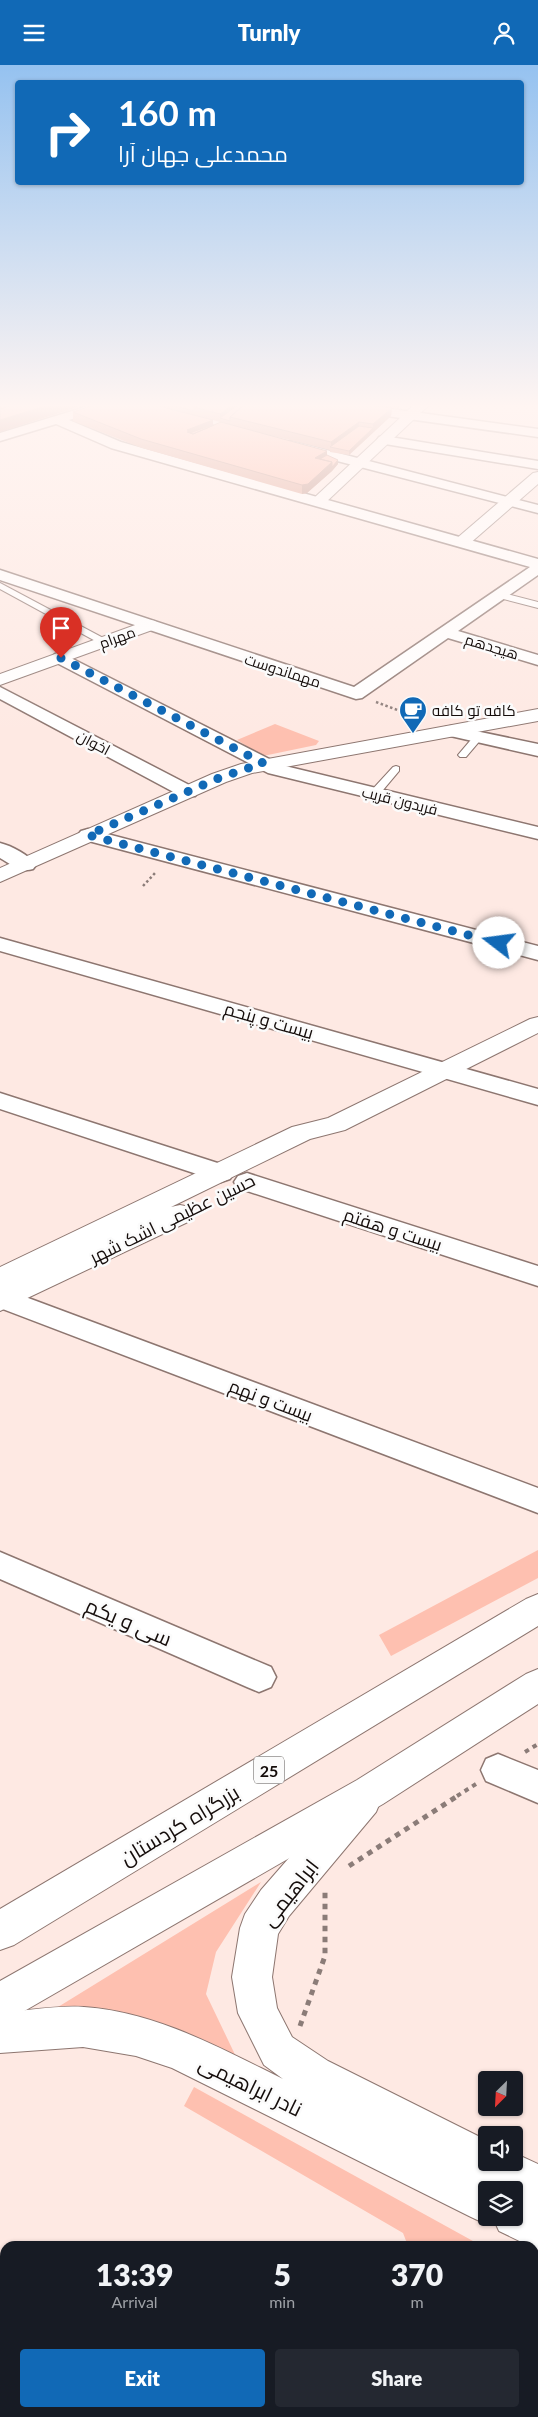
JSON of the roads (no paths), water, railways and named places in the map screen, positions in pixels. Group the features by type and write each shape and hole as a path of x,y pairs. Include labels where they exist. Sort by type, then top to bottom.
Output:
{"main road":[{"path":"462,542 494,514"},
{"name":"مهرام","path":"0,680 149,625"},
{"path":"0,876 188,791 263,763 538,715"},
{"name":"حسین عظیمی اشک شهر","path":"1,1294 221,1173 301,1133 336,1124 538,1024"},
{"name":"حسین عظیمی اشک شهر","path":"1,1294 247,1182 317,1145 336,1124"},
{"path":"221,1173 247,1182"},
{"name":"بزرگراه کردستان","path":"2,1927 538,1609"},
{"path":"0,2003 370,1792 538,1685"},
{"name":"ابراهیمی","path":"313,2076 278,2051 258,2013 252,1977 259,1929 276,1903 370,1792"},
{"name":"نادر ابراهیمی","path":"0,2033 83,2027 136,2036 180,2050 478,2198"},
{"name":"نادر ابراهیمی","path":"313,2076 478,2158"},
{"name":"نادر ابراهیمی","path":"505,2171 538,2187"},
{"path":"523,2220 538,2228"}],"street":[{"path":"362,514 538,564"},
{"path":"370,516 375,514"},
{"path":"445,632 538,568"},
{"name":"مهماندوست","path":"0,575 356,694 445,632"},
{"name":"هیجدهم","path":"445,632 538,660"},
{"name":"فریدون قریب","path":"61,658 263,763 280,770 538,833"},
{"name":"اخوان","path":"0,692 188,791"},
{"path":"452,731 538,750"},
{"path":"88,835 538,953"},
{"path":"0,849 26,865"},
{"name":"بیست و پنجم","path":"0,944 538,1097"},
{"path":"0,1101 221,1173"},
{"name":"بیست و هفتم","path":"247,1182 538,1276"},
{"name":"بیست و نهم","path":"1,1294 538,1501"},
{"name":"سی و یکم","path":"0,1565 259,1677"},
{"path":"498,1770 538,1787"}],"lane":[{"path":"0,586 104,642"},
{"path":"499,595 538,605"},
{"path":"463,755 478,737"},
{"path":"374,794 396,769"}],"place":[{"name":"کافه تو کافه","path":"413,734"}]}
